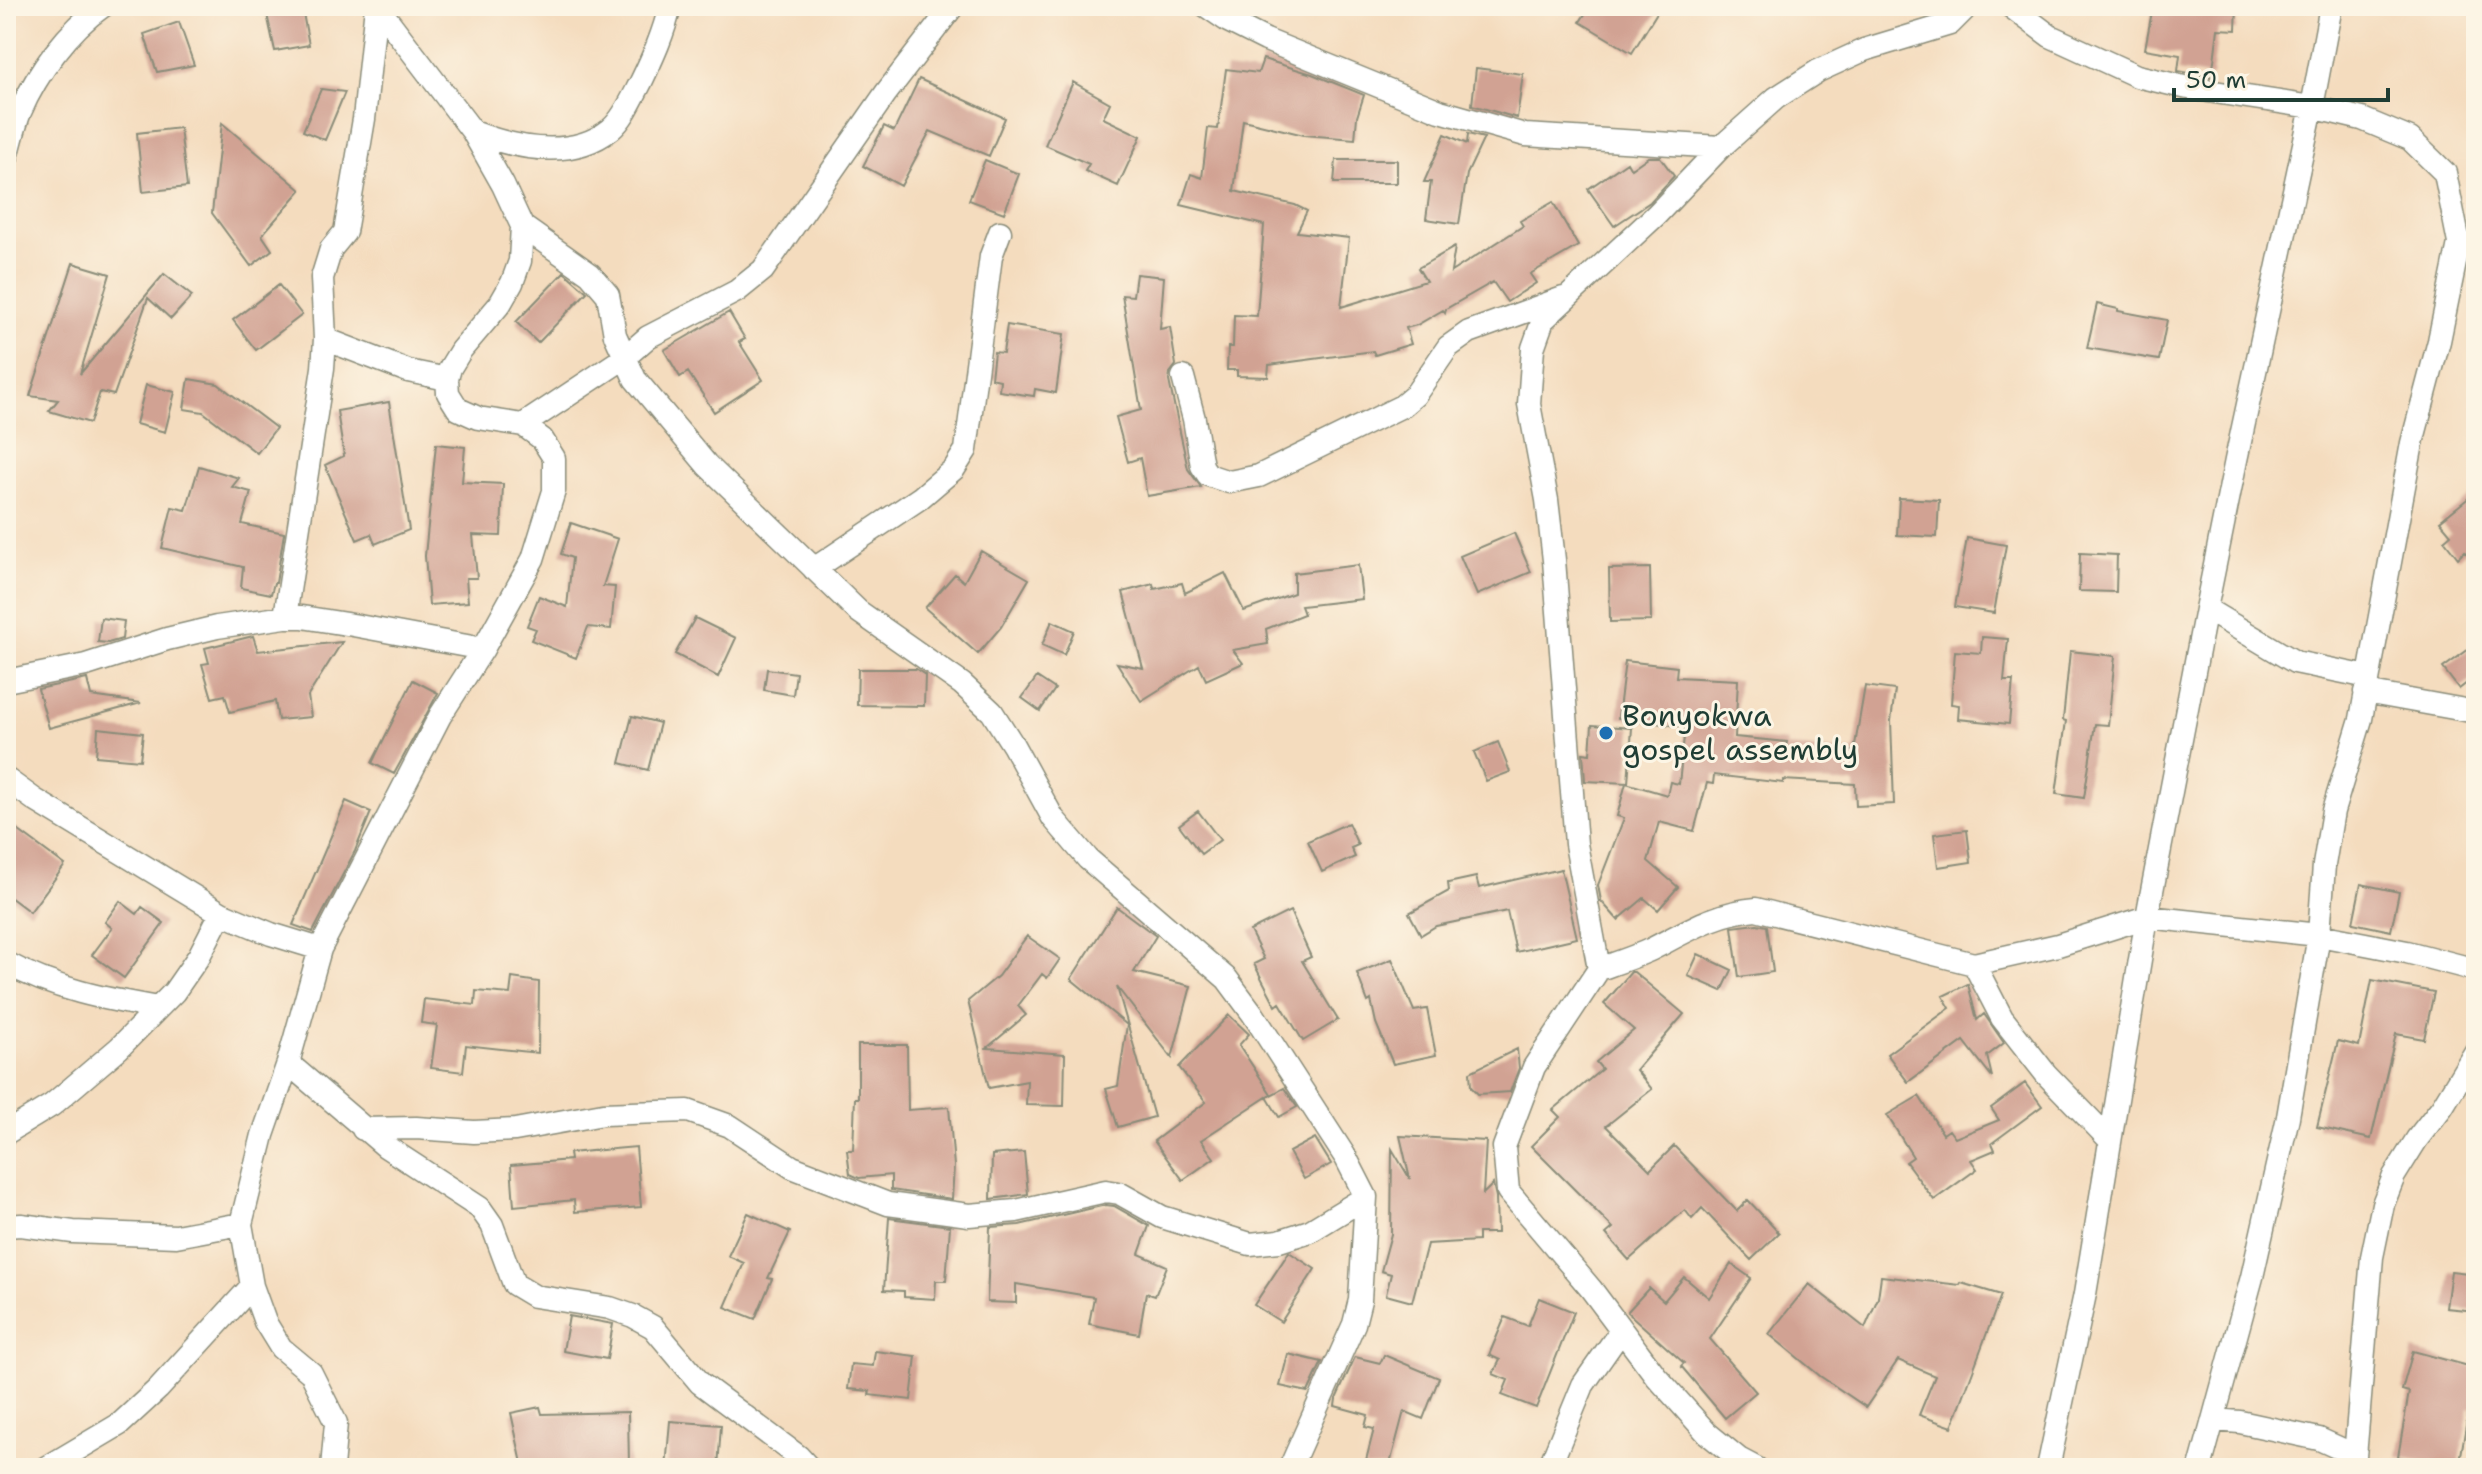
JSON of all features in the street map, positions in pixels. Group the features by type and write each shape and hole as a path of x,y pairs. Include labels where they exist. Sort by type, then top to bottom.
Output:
{"street":[{"path":"6,160 20,112 53,57 81,21 103,6"},
{"path":"332,1468 336,1423 311,1373 281,1348 265,1322 252,1286 241,1224 263,1135 288,1063 320,949 440,716 483,649 533,559 554,491 554,458 542,439 523,425 478,418 458,409 448,393 450,368 461,350 500,304 512,283 520,261 522,226 473,132 376,6"},
{"path":"285,617 325,339 322,278 331,249 345,232 362,133 376,6"},
{"path":"473,132 507,145 548,148 571,147 593,140 611,128 621,116 655,53 670,6"},
{"path":"523,425 624,358 648,337 737,291 763,270 886,93 953,6"},
{"path":"1206,6 1266,40 1440,111 1525,135 1721,147"},
{"path":"1599,969 1576,844 1554,560 1547,500 1529,404 1533,348 1543,320 1656,215 1721,147 1776,98 1818,71 1864,50 1950,24 1968,6"},
{"path":"2010,6 2050,36 2137,76 2188,88 2312,107 2362,119 2410,139 2445,173 2459,243 2439,341 2412,443 2361,719 2333,811 2324,865 2319,935 2288,1117 2252,1277 2200,1468"},
{"path":"2048,1468 2085,1294 2147,917 2206,609 2331,6"},
{"path":"522,226 590,274 608,295 615,335 635,379 707,465 858,611 962,684 992,712 1053,818 1088,859 1227,979 1346,1158 1366,1197 1360,1300 1354,1324 1290,1468"},
{"path":"814,569 920,498 954,469 966,450 991,256 1000,232"},
{"path":"1183,377 1202,466 1208,475 1229,482 1259,476 1402,406 1415,395 1448,347 1469,332 1568,296"},
{"path":"325,339 408,371 447,379"},
{"path":"2206,609 2295,662 2366,685 2476,712"},
{"path":"6,681 86,665 167,639 217,627 285,617 353,625 483,649"},
{"path":"6,779 35,800 221,913 271,934 320,949"},
{"path":"1756,1468 1739,1459 1707,1433 1620,1332 1591,1289 1508,1191 1504,1147 1534,1067 1599,969 1649,950 1718,915 1756,909 1974,964 2058,945 2147,917 2319,935 2407,952 2476,970"},
{"path":"6,1133 52,1105 100,1067 174,992 199,956 221,913"},
{"path":"6,963 30,976 73,991 158,1008"},
{"path":"1974,964 2002,1018 2046,1074 2110,1140"},
{"path":"2213,1420 2240,1422 2309,1436 2354,1462 2372,1257 2383,1204 2394,1176 2476,1051"},
{"path":"288,1063 385,1146 480,1208 492,1225 514,1284 534,1296 610,1308 653,1327 700,1383 798,1456 809,1468"},
{"path":"363,1129 515,1130 603,1114 688,1111 730,1126 792,1167 888,1204 969,1215 1016,1211 1106,1191 1119,1193 1162,1217 1250,1244 1279,1241 1310,1231 1366,1197"},
{"path":"6,1226 176,1236 241,1224"},
{"path":"46,1468 120,1424 158,1389 252,1286"},
{"path":"1549,1468 1583,1385 1620,1332"}],"building":[{"path":"1590,6 1661,6 1632,53 1580,22"},
{"path":"2153,6 2237,6 2236,30 2218,29 2212,77 2178,71 2180,55 2145,49"},
{"path":"302,8 309,45 275,51 267,14"},
{"path":"179,22 194,65 157,72 144,34"},
{"path":"1263,59 1364,95 1357,117 1355,139 1304,135 1243,120 1234,191 1295,205 1307,211 1297,232 1349,238 1341,307 1426,281 1418,268 1455,247 1451,272 1523,226 1520,221 1553,202 1578,246 1530,274 1536,283 1507,302 1493,282 1446,309 1445,313 1443,310 1406,328 1411,344 1375,355 1373,351 1269,365 1268,377 1237,376 1237,370 1227,370 1228,347 1233,347 1234,315 1257,316 1264,225 1181,205 1191,174 1202,178 1208,128 1218,129 1226,69 1258,73"},
{"path":"1476,68 1523,74 1517,118 1472,105"},
{"path":"919,79 1005,118 989,156 930,131 901,186 863,166 884,126 894,131"},
{"path":"1073,82 1110,103 1103,118 1141,136 1118,186 1085,171 1089,164 1045,145"},
{"path":"321,89 345,92 325,140 303,131"},
{"path":"222,123 301,190 262,235 272,250 251,266 212,213"},
{"path":"180,128 187,187 143,192 137,133"},
{"path":"1445,134 1467,144 1468,134 1484,138 1467,174 1459,224 1426,219 1431,182 1424,182"},
{"path":"1648,157 1660,157 1674,176 1650,202 1614,226 1588,189 1627,162 1631,169"},
{"path":"985,160 1019,174 1004,213 969,200"},
{"path":"1336,160 1397,160 1397,183 1334,183"},
{"path":"73,263 110,274 80,374 164,274 192,296 171,319 148,298 114,395 100,392 90,423 49,411 58,400 30,396"},
{"path":"564,272 587,292 538,343 516,322"},
{"path":"1136,274 1164,277 1160,329 1170,327 1176,365 1169,381 1188,469 1201,487 1147,496 1140,458 1128,462 1116,417 1141,410 1122,295 1133,296"},
{"path":"279,285 302,315 256,350 233,320"},
{"path":"2097,304 2167,320 2159,360 2087,348"},
{"path":"729,312 745,339 739,342 763,380 714,412 688,372 680,377 664,350"},
{"path":"1007,325 1064,334 1056,393 1035,389 1034,396 999,391 1000,380 991,378 994,352 1003,353"},
{"path":"189,379 218,384 276,428 257,453 203,412 184,409"},
{"path":"146,385 175,392 165,432 136,424"},
{"path":"389,402 409,530 375,544 371,534 357,540 325,465 344,456 337,411"},
{"path":"436,444 465,447 462,482 503,484 501,536 473,535 477,578 466,578 468,602 429,605 425,556"},
{"path":"199,466 239,478 232,487 251,492 242,524 284,533 276,583 271,594 241,588 243,567 162,548 172,507 186,510"},
{"path":"2476,492 2476,564 2465,551 2458,558 2444,540 2451,534 2440,521"},
{"path":"1899,498 1939,500 1937,537 1897,535"},
{"path":"571,523 618,539 603,586 615,587 611,629 588,627 576,658 531,640 536,629 527,626 539,596 567,607 572,558 561,554"},
{"path":"1514,533 1531,572 1477,595 1460,556"},
{"path":"1967,538 2006,545 1994,613 1955,607"},
{"path":"981,551 1029,579 1001,627 978,654 925,608 955,574 964,582"},
{"path":"2080,553 2117,555 2116,592 2079,591"},
{"path":"1358,565 1362,599 1301,606 1304,614 1266,629 1268,644 1233,650 1243,663 1206,680 1199,665 1141,701 1117,663 1143,668 1123,592 1153,584 1154,589 1182,583 1185,593 1225,573 1244,611 1294,593 1294,573"},
{"path":"1650,568 1651,621 1610,622 1609,569"},
{"path":"101,618 124,621 122,639 98,642"},
{"path":"695,618 736,638 718,677 675,654"},
{"path":"1052,621 1074,631 1064,655 1042,645"},
{"path":"253,636 258,651 342,642 308,696 311,717 278,720 275,701 230,712 225,695 212,698 202,664 209,663 205,648"},
{"path":"1982,637 2008,639 2004,681 2013,681 2009,724 1958,719 1959,705 1951,704 1955,651 1981,653"},
{"path":"2476,644 2476,676 2459,689 2443,668"},
{"path":"2070,651 2115,656 2108,725 2095,724 2084,798 2056,794 2066,721 2063,720"},
{"path":"1625,661 1677,667 1676,677 1738,680 1735,737 1787,742 1786,747 1854,751 1865,686 1895,690 1891,721 1894,804 1856,806 1855,784 1783,780 1783,783 1714,775 1713,784 1707,783 1694,831 1659,822 1648,861 1678,887 1658,910 1644,898 1618,920 1601,901 1598,885 1624,818 1617,816 1626,783 1667,795 1670,782 1679,784 1685,727 1618,718"},
{"path":"767,669 796,673 793,695 764,690"},
{"path":"858,669 916,669 925,675 924,706 857,705"},
{"path":"1037,677 1055,689 1040,711 1022,698"},
{"path":"87,679 91,696 141,703 49,728 38,689"},
{"path":"413,680 438,693 394,774 372,763"},
{"path":"632,716 660,723 648,770 620,763"},
{"path":"1592,725 1632,728 1628,783 1585,781 1583,753 1590,754"},
{"path":"98,728 143,733 140,760 96,756"},
{"path":"1498,742 1510,772 1486,781 1474,752"},
{"path":"346,801 371,812 355,851 313,932 293,925"},
{"path":"1198,811 1220,840 1201,854 1179,825"},
{"path":"1348,823 1358,845 1351,848 1355,857 1322,872 1308,841"},
{"path":"15,828 65,865 30,912 6,894 6,840"},
{"path":"1967,830 1971,862 1938,867 1934,834"},
{"path":"1561,869 1577,938 1516,952 1507,911 1436,926 1421,935 1409,913 1449,891 1448,883 1476,877 1479,888"},
{"path":"2361,884 2399,892 2391,931 2353,923"},
{"path":"120,901 137,914 142,907 164,923 124,978 92,955 112,928 105,922"},
{"path":"1117,907 1156,936 1134,972 1191,986 1172,1058 1117,987 1154,1117 1118,1127 1106,1089 1118,1086 1127,1025 1071,979"},
{"path":"1290,911 1311,957 1302,961 1338,1020 1303,1041 1280,1003 1276,1006 1254,964 1264,959 1250,931"},
{"path":"1767,926 1773,972 1739,977 1732,927"},
{"path":"1027,936 1060,959 1047,978 1042,974 1018,1006 1026,1015 987,1048 1065,1054 1064,1106 1026,1105 1027,1081 989,1088 968,1001 998,976"},
{"path":"1698,954 1732,970 1722,991 1688,976"},
{"path":"1392,959 1414,1011 1427,1009 1436,1055 1393,1064 1376,1023 1371,1000 1368,1002 1357,973"},
{"path":"1631,972 1684,1014 1636,1070 1652,1089 1606,1126 1650,1170 1674,1146 1737,1211 1748,1200 1779,1233 1751,1260 1702,1208 1692,1219 1685,1210 1629,1260 1606,1234 1613,1228 1531,1146 1560,1117 1553,1110 1602,1069 1596,1062 1634,1030 1604,1004"},
{"path":"512,978 539,982 538,1053 466,1045 463,1072 431,1068 437,1025 421,1023 424,999 475,1005 476,991 510,994"},
{"path":"2372,980 2434,992 2424,1039 2396,1034 2371,1139 2317,1127 2338,1041 2359,1046"},
{"path":"1968,984 1977,1020 1984,1014 2004,1043 1987,1056 1992,1077 1964,1041 1908,1082 1887,1054 1950,1008 1943,996"},
{"path":"1229,1015 1249,1034 1239,1045 1271,1094 1201,1140 1214,1158 1183,1180 1154,1141 1206,1102 1179,1067"},
{"path":"858,1045 907,1045 908,1110 949,1107 954,1166 952,1199 891,1190 891,1175 859,1178 850,1174 847,1150 853,1150 855,1098 858,1098"},
{"path":"1517,1049 1519,1068 1510,1092 1478,1094 1471,1087 1470,1072"},
{"path":"2025,1083 2042,1106 1992,1143 1995,1150 1971,1160 1977,1169 1934,1200 1906,1162 1913,1157 1887,1115 1919,1096 1943,1134 1949,1130 1955,1138 1999,1120 1991,1108"},
{"path":"1284,1088 1297,1107 1279,1117 1267,1097"},
{"path":"1400,1136 1486,1141 1483,1194 1493,1184 1496,1197 1497,1233 1478,1233 1478,1241 1427,1244 1412,1302 1386,1295 1391,1274 1381,1271 1391,1234 1392,1149 1410,1179"},
{"path":"1315,1138 1331,1164 1304,1179 1289,1152"},
{"path":"636,1147 641,1207 575,1212 574,1200 514,1206 511,1165 570,1160 569,1153"},
{"path":"1024,1152 1028,1194 991,1199 992,1155"},
{"path":"1106,1205 1114,1206 1149,1226 1139,1254 1167,1266 1155,1296 1146,1293 1139,1334 1089,1324 1094,1297 1016,1284 1016,1303 987,1302 990,1227 1019,1225"},
{"path":"748,1213 790,1232 768,1278 772,1279 755,1319 725,1307 744,1263 728,1256"},
{"path":"889,1218 950,1226 946,1281 936,1281 935,1299 904,1297 904,1291 884,1290"},
{"path":"1289,1252 1315,1269 1281,1322 1254,1305"},
{"path":"1731,1264 1751,1278 1710,1339 1756,1392 1725,1418 1681,1366 1684,1363 1627,1312 1649,1288 1664,1301 1684,1277 1709,1298"},
{"path":"2451,1271 2476,1274 2476,1311 2446,1308"},
{"path":"1881,1276 1961,1283 2001,1295 1952,1427 1919,1415 1935,1376 1898,1360 1866,1407 1820,1376 1769,1334 1809,1284 1865,1328 1878,1298"},
{"path":"1539,1298 1574,1312 1536,1408 1502,1395 1508,1380 1493,1374 1500,1360 1489,1355 1505,1317 1528,1326"},
{"path":"569,1316 613,1324 607,1359 563,1351"},
{"path":"875,1351 916,1356 911,1400 848,1389 851,1364 873,1366"},
{"path":"2413,1351 2476,1368 2476,1410 2469,1408 2459,1467 2398,1457 2409,1392 2402,1390"},
{"path":"1288,1354 1322,1362 1308,1392 1280,1386"},
{"path":"1384,1355 1439,1378 1423,1419 1404,1411 1389,1468 1364,1468 1374,1429 1365,1427 1368,1415 1335,1406 1336,1399 1355,1357 1380,1363"},
{"path":"540,1407 542,1414 628,1412 629,1464 523,1468 511,1413"},
{"path":"670,1421 721,1425 718,1468 666,1468"}],"place":[{"name":"Bonyokwa gospel assembly","path":"1606,733"}]}
